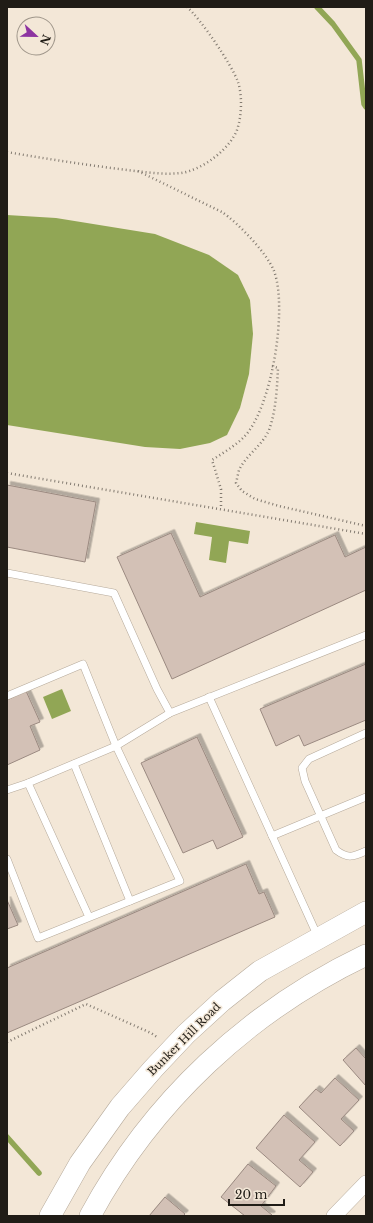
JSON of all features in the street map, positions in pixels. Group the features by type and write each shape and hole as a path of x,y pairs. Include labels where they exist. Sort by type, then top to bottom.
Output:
{"main road":[{"name":"Bunker Hill Road","path":"50,1216 80,1163 120,1107 152,1069 186,1034 222,1001 260,971 366,912"},
{"path":"90,1216 107,1186 136,1143 178,1092 210,1059 266,1013 321,978 366,955"}],"street":[{"path":"334,1216 366,1183"}],"lane":[{"path":"7,573 114,593 157,689 170,713"},
{"path":"7,790 28,783 116,746 170,713 366,635"},
{"path":"7,696 83,664 116,746 180,881 38,938 7,859"},
{"path":"209,697 318,939"},
{"path":"366,733 309,759 302,768 305,782 336,850 343,855 354,856 366,851"},
{"path":"74,764 130,901"},
{"path":"28,783 88,917"},
{"path":"272,836 366,797"}],"path":[{"path":"7,152 153,174 182,173 197,168 214,158 227,145 237,131 241,114 241,99 238,82 230,66 202,24 187,7"},
{"path":"138,171 222,212 232,219 265,257 273,270 278,285 279,319 272,366 265,399 253,425 244,437 212,460 221,489 221,509"},
{"path":"272,366 278,368 277,386 273,413 268,430 262,442 239,471 236,483 242,492 255,499 366,526"},
{"path":"7,473 366,534"},
{"path":"7,1042 86,1004 151,1033 161,1040"}],"shaded area":[{"path":"7,215 56,218 155,234 209,255 238,275 250,300 253,334 249,374 240,408 227,435 210,443 180,449 145,447 7,425"},
{"path":"196,522 250,531 248,544 229,541 226,563 209,560 212,537 194,534"},
{"path":"62,689 71,711 52,719 43,697"}],"building":[{"path":"7,485 96,502 85,562 7,547"},
{"path":"171,533 200,597 335,535 345,557 366,547 366,590 172,679 117,557"},
{"path":"366,664 366,720 304,746 299,735 276,746 260,709"},
{"path":"26,691 40,722 30,726 40,750 7,765 7,700"},
{"path":"197,737 243,837 217,849 213,840 183,853 141,763"},
{"path":"246,864 259,894 264,892 275,917 7,1033 7,968"},
{"path":"7,900 18,925 7,929"},
{"path":"356,1048 366,1059 366,1086 343,1060"},
{"path":"335,1078 359,1100 341,1119 354,1131 340,1146 299,1107 316,1089 321,1093"},
{"path":"284,1115 315,1142 299,1160 313,1172 300,1187 256,1148"},
{"path":"248,1164 276,1186 261,1206 272,1215 271,1216 245,1216 221,1197"},
{"path":"165,1197 185,1214 183,1216 149,1216"}],"waterway":[{"path":"317,7 333,24 359,60 364,104 366,107"},
{"path":"7,1137 39,1173"}]}
